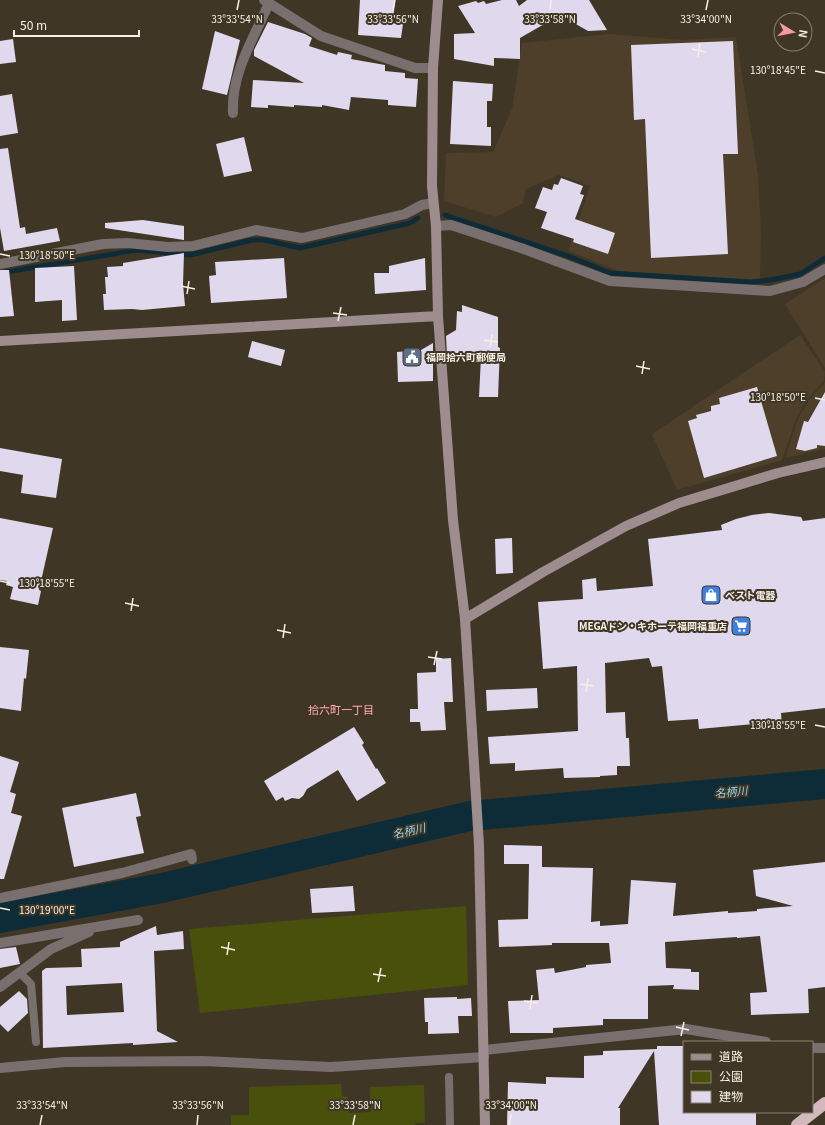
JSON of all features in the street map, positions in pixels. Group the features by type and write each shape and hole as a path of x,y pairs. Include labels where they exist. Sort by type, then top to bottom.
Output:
{"highway":[{"path":"813,1112 825,1103"},
{"path":"797,1125 812,1113"}],"street":[{"path":"438,0 433,68 432,186 436,226 438,316 453,520 465,619 479,845 485,1125"},
{"path":"233,113 232,105 238,73 267,2 321,36 415,68 433,68"},
{"path":"0,264 103,244 126,243 168,247 193,246 256,230 302,238 405,214 422,205 433,203"},
{"path":"436,226 451,225 521,248 610,281 770,291 803,282 825,269"},
{"path":"0,341 438,316"},
{"path":"465,619 543,572 626,526 679,503 778,473 825,462"},
{"path":"0,898 122,873 191,854 192,859"},
{"path":"0,943 138,920"},
{"path":"0,987 51,949 104,925"},
{"path":"0,1068 65,1062 203,1060 331,1067 484,1054 686,1029 760,1041"},
{"path":"813,1048 825,1048"}],"lane":[{"path":"19,972 31,984 36,1042"},
{"path":"449,1077 450,1125"}],"shaded area":[{"path":"609,34 683,40 736,37 758,175 761,231 760,281 619,271 568,251 590,186 559,175 526,189 523,203 496,217 444,201 446,153 493,152 512,109 522,43"},
{"path":"825,278 825,368 785,304"},
{"path":"800,335 825,372 824,381 807,400 796,419 782,460 677,490 652,434"},
{"path":"825,382 825,449 785,458 798,419 809,400"}],"green space":[{"path":"466,906 468,985 200,1013 189,929"},
{"path":"341,1084 342,1096 348,1097 349,1113 371,1112 370,1087 424,1085 425,1123 415,1123 415,1125 231,1125 231,1115 249,1115 249,1087"}],"building":[{"path":"360,0 395,0 393,23 403,24 401,38 358,35"},
{"path":"502,0 516,0 519,6 527,0 589,0 607,30 588,31 560,15 520,38 520,59 494,58 494,66 454,59 454,34 475,33 458,6 476,1 478,3 484,1 486,4"},
{"path":"268,22 305,34 312,38 309,46 337,55 338,52 352,55 351,59 385,65 385,71 405,73 405,78 418,79 416,107 388,105 388,100 351,97 349,110 322,105 322,107 268,105 268,108 251,107 253,80 304,83 254,56 254,50"},
{"path":"215,31 240,40 227,95 202,89"},
{"path":"13,39 16,62 0,64 0,41"},
{"path":"733,41 738,154 723,154 728,254 651,258 645,119 634,120 631,45"},
{"path":"453,81 493,84 492,101 487,101 487,127 491,127 491,146 450,144"},
{"path":"12,94 18,133 0,136 0,96"},
{"path":"244,137 252,171 224,177 216,144"},
{"path":"8,148 20,228 25,227 26,234 57,228 60,241 4,251 0,228 0,149"},
{"path":"561,178 583,186 580,194 584,195 575,219 615,233 608,254 573,242 574,239 541,228 547,212 535,208 543,187 552,190 554,184 558,185"},
{"path":"143,220 184,226 184,240 105,228 105,223"},
{"path":"184,253 183,284 185,306 142,310 104,310 103,294 106,294 105,277 108,277 107,267 123,266 123,263"},
{"path":"284,258 287,298 211,303 209,276 216,275 215,262"},
{"path":"425,258 426,290 375,294 374,273 389,273 389,266"},
{"path":"74,266 77,320 62,321 62,300 35,302 35,268"},
{"path":"0,270 9,270 14,316 0,317"},
{"path":"462,305 498,317 498,347 500,348 498,397 479,397 481,357 447,355 446,336 456,330 457,311 462,312"},
{"path":"252,341 285,350 281,366 248,357"},
{"path":"433,343 433,381 398,382 397,352 421,350"},
{"path":"757,387 777,456 704,478 688,421 697,418 696,415 711,411 711,406 720,404 719,398"},
{"path":"825,392 825,446 817,445 817,448 805,451 796,449 804,421 808,422"},
{"path":"0,448 62,459 56,498 21,493 23,475 0,471"},
{"name":"MEGAドン・キホーテ福岡福重店","path":"769,513 801,517 803,521 825,518 825,708 781,713 782,727 755,729 754,724 699,729 698,719 668,721 662,666 652,667 649,658 605,663 606,713 625,712 626,738 629,738 630,766 617,766 617,775 564,778 563,768 515,771 515,763 490,764 488,737 578,731 577,666 543,669 538,602 583,599 582,580 596,578 597,591 653,586 648,539 722,530 721,525 736,519"},
{"path":"0,518 53,528 39,590 41,591 38,605 10,599 13,587 6,585 7,581 0,580"},
{"path":"512,538 513,573 496,574 495,539"},
{"path":"0,647 29,650 26,679 24,678 21,711 0,708"},
{"path":"451,658 453,702 444,702 446,730 421,731 420,722 410,722 410,709 418,709 417,673 436,672 436,659"},
{"path":"537,688 538,708 487,711 486,690"},
{"path":"354,727 364,743 362,745 386,783 357,801 338,770 307,789 303,796 299,799 292,798 285,801 283,797 276,801 264,781"},
{"path":"0,756 19,762 10,792 16,794 11,813 22,816 4,879 0,879"},
{"path":"136,793 141,816 136,817 144,853 74,867 62,808"},
{"path":"504,845 542,846 542,867 593,868 591,922 600,921 600,926 628,924 631,880 676,883 673,916 728,911 728,913 757,911 757,909 793,906 756,896 753,870 825,862 825,987 808,989 809,1013 751,1015 750,993 767,992 760,936 665,942 666,968 691,969 691,972 699,972 699,990 673,989 674,985 648,986 648,1019 603,1019 603,1025 553,1028 553,1033 510,1033 508,1001 539,1000 536,970 554,968 555,973 586,967 586,965 611,963 609,943 552,943 552,945 499,947 498,920 528,919 529,864 504,864"},
{"path":"353,886 355,911 312,913 310,889"},
{"path":"156,926 157,935 183,931 184,949 154,951 157,1031 178,1042 43,1048 42,971 46,968 82,967 81,949 120,947 120,942","holes":["122,983 124,1012 67,1015 66,986"]},
{"path":"16,947 20,964 0,968 0,949"},
{"path":"19,991 27,999 28,1013 8,1032 0,1024 0,1007"},
{"path":"457,997 457,999 471,998 472,1016 458,1016 459,1033 428,1034 428,1022 425,1022 424,998"},
{"path":"657,1046 683,1046 683,1113 756,1113 756,1125 659,1125 654,1051 618,1108 620,1108 620,1125 507,1125 508,1082 546,1084 546,1077 584,1078 584,1056 603,1055 603,1051 657,1049"}],"waterway":[{"path":"445,215 568,256 610,273 750,282 771,280 800,274 825,258"},
{"path":"0,273 137,250 190,255 252,240 264,240 300,248 410,223 418,218"},
{"name":"名柄川","path":"0,918 162,888 470,816 825,784"}],"place":[{"name":"福岡拾六町郵便局","path":"412,357"},
{"name":"ベスト電器","path":"711,595"},
{"name":"MEGAドン・キホーテ福岡福重店","path":"741,626"}],"district":[{"name":"拾六町一丁目","path":"341,710"}]}
